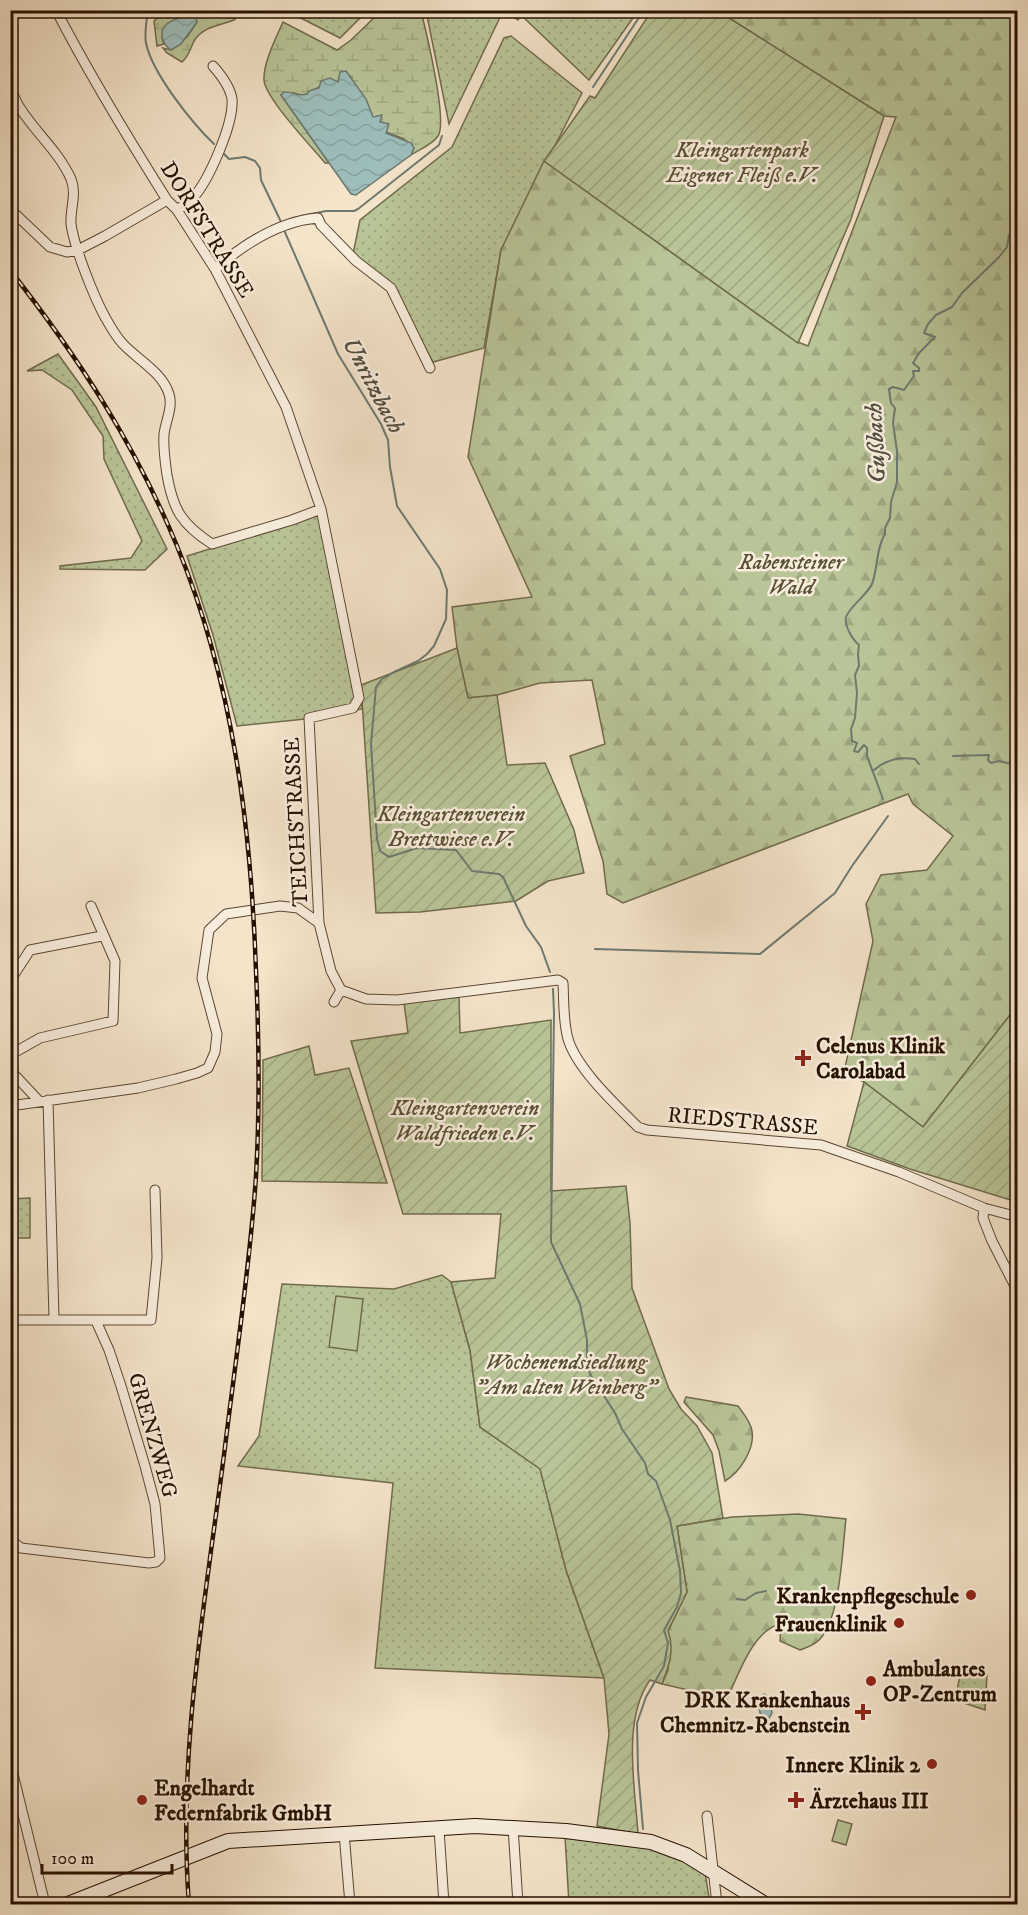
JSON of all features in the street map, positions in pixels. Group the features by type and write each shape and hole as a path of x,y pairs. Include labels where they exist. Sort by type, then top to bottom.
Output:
{"street":[{"name":"DORFSTRASSE","path":"56,10 87,70 167,200 177,210 215,268 281,394 321,509 359,698 353,708 309,718"},
{"path":"177,210 198,191 222,146 230,121 232,97 225,81 213,66"},
{"path":"10,88 20,108 51,147 71,179 74,192 71,226 96,299 122,342 159,377 168,390 170,405 164,445 172,500 182,518 196,534 212,544 321,509"},
{"path":"10,209 50,247 61,252 78,250 167,200"},
{"path":"215,268 232,254 276,229 303,219 318,218 321,225 356,261 391,288 430,368"},
{"name":"TEICHSTRASSE","path":"309,718 319,923 331,971 340,990"},
{"path":"10,1055 40,1038 113,1022 115,961 102,936 91,906"},
{"path":"10,1106 138,1088 208,1068 215,1052 217,1034 202,978 209,930 226,914 280,906 298,908 319,923"},
{"path":"10,976 15,973 30,950 102,936"},
{"name":"RIEDSTRASSE","path":"340,990 366,999 397,1000 558,980 563,983 566,1025 571,1046 582,1066 638,1127 648,1130 821,1145 899,1172 984,1208 1017,1217"},
{"path":"334,1002 340,990"},
{"path":"10,1070 44,1101 54,1319"},
{"path":"10,1320 151,1320 157,1258 155,1190"},
{"path":"984,1208 983,1218 992,1241 1017,1292"},
{"name":"GRENZWEG","path":"10,1540 21,1548 149,1563 156,1562 160,1558 154,1504 145,1466 109,1350 96,1321"},
{"path":"10,1762 45,1905"},
{"path":"707,1816 717,1905"},
{"path":"68,1905 228,1841 475,1826 600,1834 651,1842 686,1855 765,1905"},
{"path":"513,1827 518,1905"},
{"path":"439,1829 444,1905"},
{"path":"344,1833 351,1905"}],"green space":[{"path":"515,10 638,11 589,80 521,15 518,20 515,18"},
{"name":"Kleingartenpark Eigener Fleiß e.V.","path":"652,10 718,11 884,116 851,219 798,343 544,161 590,96 595,98"},
{"path":"162,11 234,11 237,17 202,32 182,62 163,48 171,50 187,37 197,22 186,15 168,23 162,38 164,44 157,46 154,21"},
{"path":"287,11 367,11 340,38"},
{"path":"381,11 421,11 438,96 440,127 438,136 411,155 414,148 404,139 386,132 380,121 381,116 373,117 350,76 321,86 303,96 294,93 281,95 329,163 325,163 280,110 266,88 264,73 270,51 283,22 337,50 351,40"},
{"path":"426,11 503,11 449,124"},
{"name":"Rabensteiner Wald","path":"718,11 1017,11 1017,1006 923,1127 864,1082 844,1072 873,941 866,904 881,875 927,870 953,836 913,804 908,794 623,903 607,894 603,861 570,756 605,744 592,680 540,683 497,695 468,698 457,648 452,607 532,597 468,457 501,250 544,161 767,321 808,346 896,117 884,116"},
{"path":"511,36 582,93 501,250 484,348 433,362 391,286 353,254 360,220 452,147 504,38"},
{"path":"58,354 96,407 167,549 145,570 60,569 60,566 131,558 142,541 104,459 103,436 72,390 42,370 27,371"},
{"path":"325,513 361,685 362,709 315,718 237,726 213,635 187,556"},
{"name":"Kleingartenverein Brettwiese e.V.","path":"457,648 468,698 497,695 507,765 545,763 574,830 584,873 548,881 516,901 420,912 376,913 361,685"},
{"name":"Wochenendsiedlung \"Am alten Weinberg\"","path":"459,997 460,1033 551,1020 551,1191 626,1186 630,1223 632,1288 669,1389 681,1409 697,1426 712,1453 723,1518 677,1526 687,1592 668,1631 671,1651 662,1684 650,1680 641,1696 636,1714 632,1754 638,1834 597,1826 609,1734 604,1678 566,1570 540,1469 480,1427 470,1350 451,1282 495,1278 501,1214 403,1214 351,1041 408,1033 404,1003"},
{"path":"1017,1006 1017,1202 910,1169 847,1146 864,1082 923,1127"},
{"path":"309,1046 315,1075 349,1068 387,1183 262,1181 263,1060"},
{"path":"30,1198 30,1238 11,1238 11,1199"},
{"path":"442,1275 451,1282 470,1350 480,1427 540,1468 566,1570 604,1678 375,1668 393,1483 238,1466 259,1436 282,1284 394,1289"},
{"path":"336,1296 363,1299 357,1351 329,1347"},
{"path":"686,1397 738,1406 750,1424 752,1438 749,1452 741,1466 725,1481 713,1435 684,1402"},
{"path":"798,1514 846,1519 836,1599 827,1628 820,1639 800,1650 780,1641 781,1624 771,1628 762,1635 748,1655 727,1699 662,1684 668,1670 668,1631 687,1592 677,1526 732,1517"},
{"path":"962,1666 987,1674 985,1710 955,1700"},
{"path":"838,1820 852,1824 846,1845 832,1841"},
{"path":"565,1836 651,1847 683,1860 705,1872 710,1904 569,1904"}],"water":[{"path":"186,15 195,15 197,22 181,44 171,50 163,41 164,27"},
{"path":"346,71 366,99 373,117 382,115 380,122 389,124 386,133 411,143 414,148 411,155 356,195 351,194 281,95 284,92 307,94 319,88 321,81 330,78 338,82 340,72"},
{"path":"764,1694 769,1697 772,1713 768,1720 763,1719 760,1710"}],"waterway":[{"name":"Unritzbach","path":"148,10 146,43 156,68 184,111 214,144"},
{"path":"593,87 644,10"},
{"path":"301,216 326,211 358,209 439,145 442,136"},
{"name":"Unritzbach","path":"223,153 229,159 245,157 255,161 260,168 261,180 282,224"},
{"name":"Unritzbach","path":"284,230 338,354 381,424 388,440 397,506 440,569 447,590 446,619 434,646 418,661 382,679 376,687 371,744 377,839 380,851 389,857 417,848 456,850 472,871 499,874 503,877 526,926 541,947 550,972"},
{"name":"Gußbach","path":"883,799 867,756 867,748 864,745 858,752 854,751 857,743 852,741 851,729 855,718 857,693 855,675 859,666 859,645 849,632 846,617 872,584 897,482 897,451 893,423 895,408 891,403 889,389 893,387 904,390 914,376 913,371 919,371 913,363 919,353 935,337 924,333 928,324 936,315 952,307 962,293 999,257 1007,247 1009,235 1018,236"},
{"path":"953,756 989,755 988,760 991,763 999,761 1016,765 1018,762"},
{"path":"874,770 888,761 904,758 915,759 919,764"},
{"path":"595,949 760,954 835,893 888,816"},
{"name":"Unritzbach","path":"553,989 551,1242 580,1304 587,1340 587,1363 590,1374 645,1463 648,1474 656,1481 670,1520 680,1571 681,1593 677,1607 664,1630 668,1643 664,1666 646,1697 637,1723 643,1829"},
{"path":"737,1599 745,1600 756,1593 766,1591"}],"railway":[{"path":"10,270 59,335 103,402 161,508 196,597 212,649 236,755 244,809 257,997 259,1099 256,1176 242,1311 195,1675 187,1790 186,1847 189,1904"}],"place":[{"name":"Celenus Klinik Carolabad","path":"803,1058"},
{"name":"Krankenpflegeschule","path":"971,1595"},
{"name":"Frauenklinik","path":"899,1623"},
{"name":"Ambulantes OP-Zentrum","path":"871,1681"},
{"name":"DRK Krankenhaus Chemnitz-Rabenstein","path":"863,1712"},
{"name":"Innere Klinik 2","path":"932,1764"},
{"name":"Engelhardt Federnfabrik GmbH","path":"142,1800"},
{"name":"Ärztehaus III","path":"796,1800"}],"park label":[{"name":"Kleingartenverein Waldfrieden e.V.","path":"465,1120"}]}
